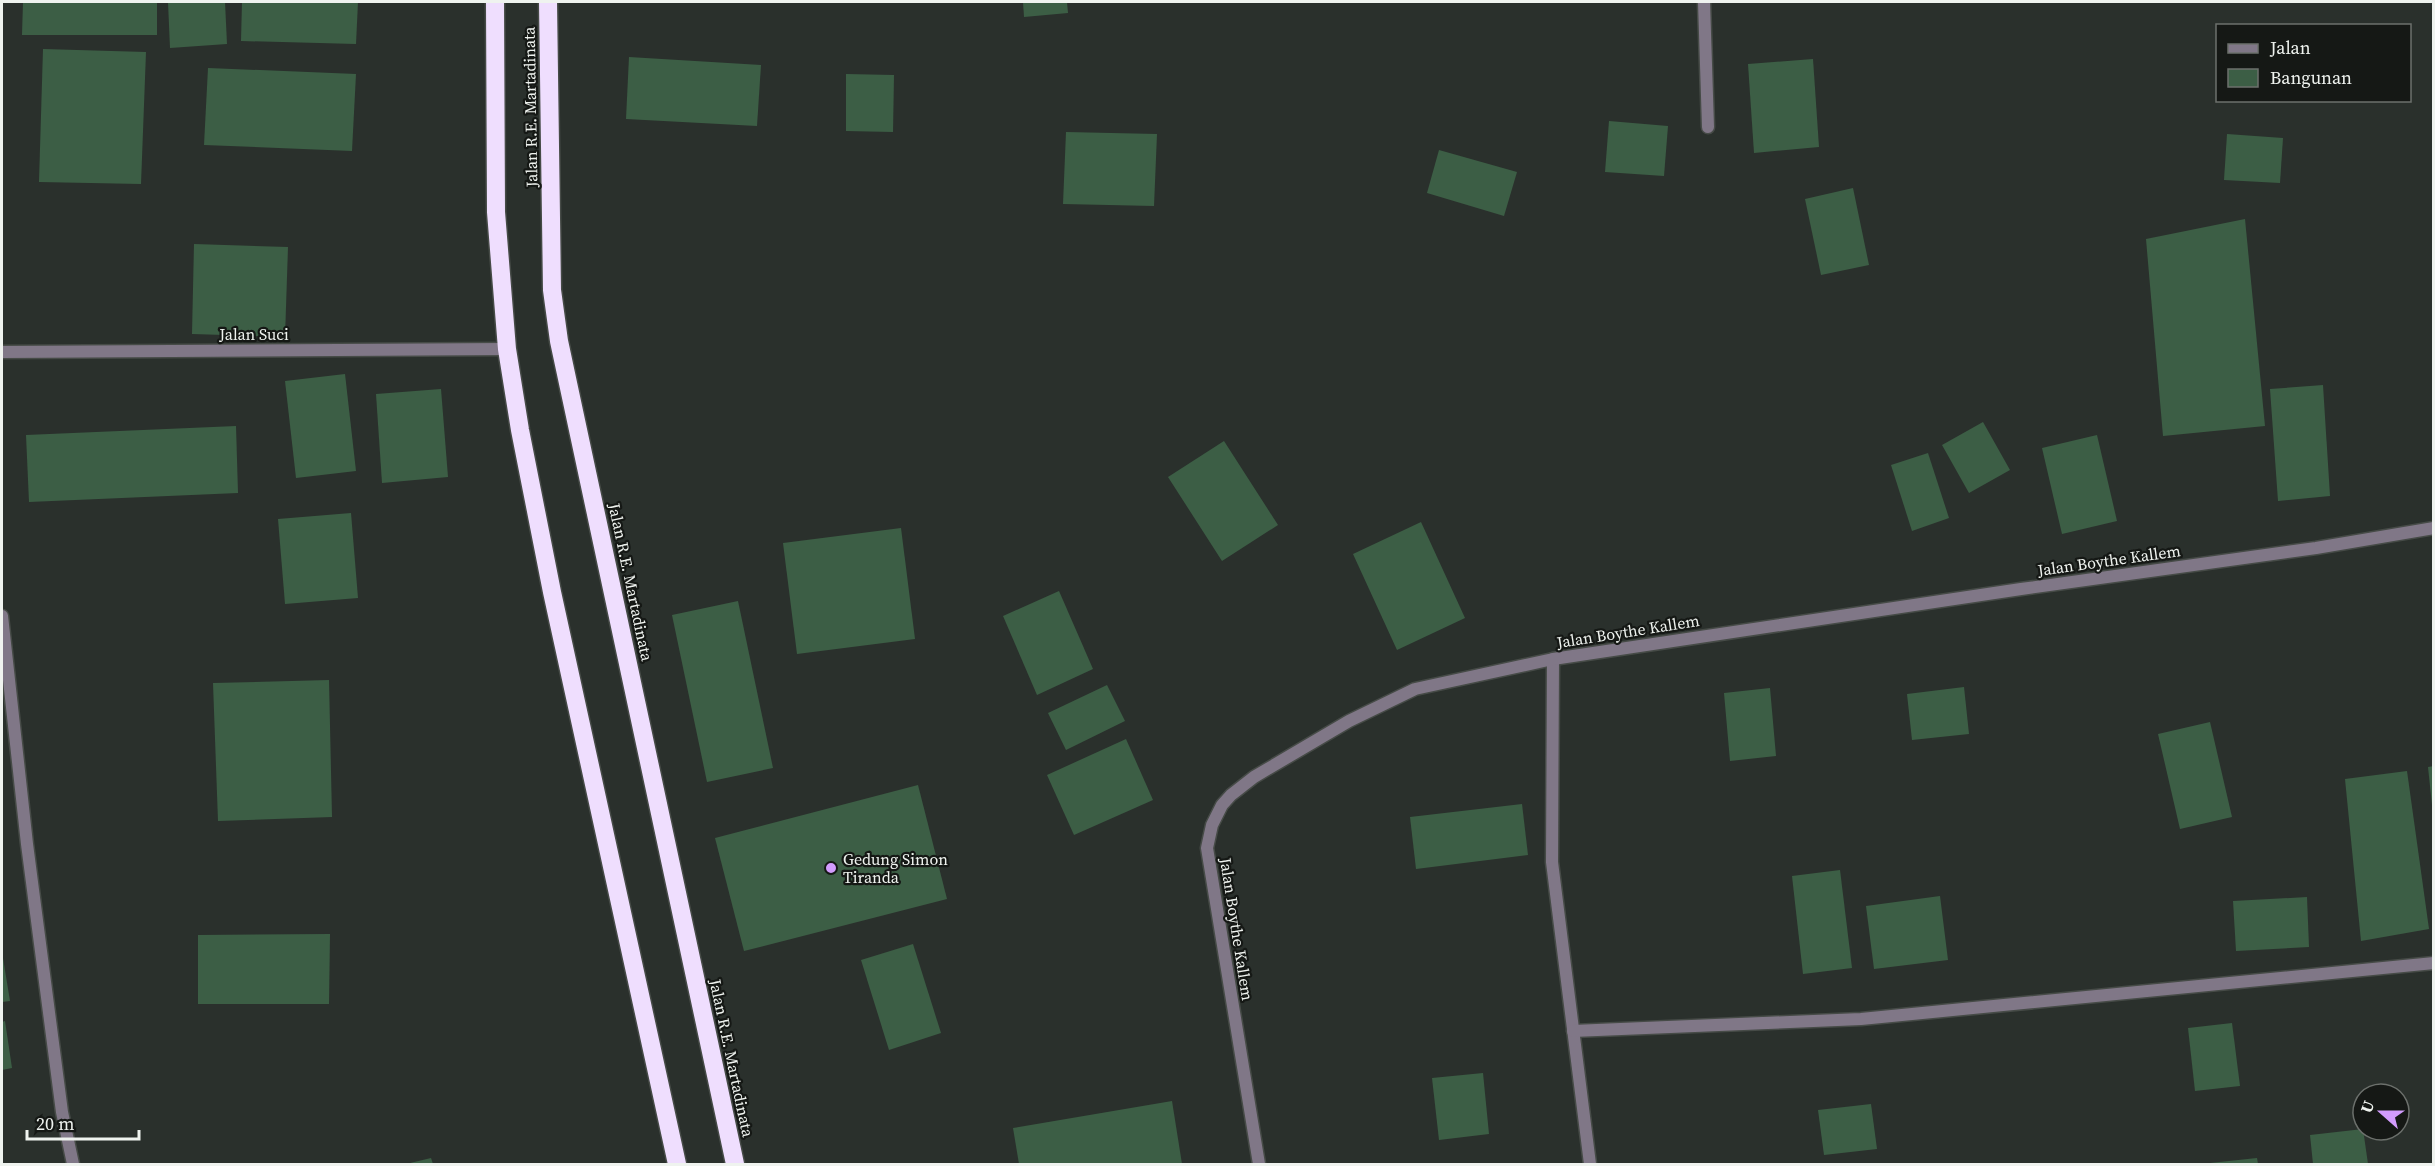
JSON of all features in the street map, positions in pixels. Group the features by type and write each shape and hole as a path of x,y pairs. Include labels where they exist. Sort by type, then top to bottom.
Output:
{"highway":[{"name":"Jalan R.E. Martadinata","path":"495,2 496,212 507,349 520,430 552,592 596,785 676,1164"},
{"name":"Jalan R.E. Martadinata","path":"548,2 552,290 559,341 735,1164"}],"street":[{"path":"1704,2 1708,127"},
{"name":"Jalan Suci","path":"2,352 507,349"},
{"name":"Jalan Boythe Kallem","path":"1259,1164 1207,848 1212,825 1222,805 1231,795 1254,777 1349,721 1414,689 1553,658 2010,590 2316,548 2433,528"},
{"path":"2,616 27,844 62,1112 73,1164"},
{"path":"1553,658 1552,862 1590,1164"},
{"path":"1573,1031 1861,1019 2433,963"}],"building":[{"path":"23,2 157,2 157,35 22,35"},
{"path":"168,2 225,2 227,44 170,48"},
{"path":"242,2 358,2 356,44 241,41"},
{"path":"1023,2 1067,2 1068,13 1024,17"},
{"path":"43,49 146,52 141,184 39,182"},
{"path":"629,57 761,65 757,126 626,119"},
{"path":"1813,59 1819,147 1754,153 1748,64"},
{"path":"208,68 356,74 352,151 204,145"},
{"path":"846,74 894,75 893,132 846,131"},
{"path":"1609,121 1668,126 1664,176 1605,172"},
{"path":"1066,132 1157,134 1154,206 1063,204"},
{"path":"2227,134 2283,138 2280,183 2224,180"},
{"path":"1439,150 1517,172 1504,216 1427,193"},
{"path":"1853,188 1869,265 1821,275 1805,199"},
{"path":"2245,219 2265,426 2163,436 2146,239"},
{"path":"194,244 288,247 285,337 192,334"},
{"path":"345,374 356,471 296,478 285,381"},
{"path":"2323,385 2330,496 2278,501 2270,389"},
{"path":"441,389 448,477 382,483 376,394"},
{"path":"1983,422 2010,470 1969,493 1942,445"},
{"path":"236,426 238,493 29,502 26,435"},
{"path":"2097,435 2117,521 2062,534 2042,448"},
{"path":"1224,441 1278,525 1222,561 1168,477"},
{"path":"1928,453 1949,518 1912,531 1891,465"},
{"path":"351,513 358,598 285,604 278,519"},
{"path":"1421,522 1465,618 1397,650 1353,554"},
{"path":"901,528 915,639 797,654 783,543"},
{"path":"1059,591 1093,669 1037,695 1003,616"},
{"path":"738,601 773,768 707,782 672,615"},
{"path":"329,680 332,817 218,821 213,683"},
{"path":"1107,685 1125,721 1066,750 1048,713"},
{"path":"1964,687 1969,734 1912,740 1907,694"},
{"path":"1770,688 1776,756 1730,761 1724,693"},
{"path":"2210,722 2232,817 2180,829 2158,734"},
{"path":"1126,739 1153,800 1074,835 1047,775"},
{"path":"2434,766 2434,805 2432,805 2428,767"},
{"path":"2407,771 2429,929 2361,941 2345,779"},
{"name":"Gedung Simon Tiranda","path":"918,785 947,899 744,951 715,838"},
{"path":"1522,804 1528,855 1416,869 1410,817"},
{"path":"1840,870 1852,968 1803,974 1792,876"},
{"path":"1940,896 1948,960 1874,969 1866,906"},
{"path":"2307,897 2309,947 2236,951 2233,901"},
{"path":"330,934 329,1004 198,1004 198,935"},
{"path":"913,944 941,1033 889,1050 861,960"},
{"path":"2,952 10,1001 2,1002"},
{"path":"5,1021 12,1068 2,1070 2,1022"},
{"path":"2232,1023 2240,1086 2195,1091 2188,1028"},
{"path":"1483,1073 1489,1134 1439,1140 1432,1078"},
{"path":"1172,1101 1182,1164 1019,1164 1013,1128"},
{"path":"1871,1104 1877,1149 1824,1155 1818,1110"},
{"path":"2351,1130 2351,1142 2365,1142 2368,1164 2313,1164 2310,1135"},
{"path":"431,1158 433,1164 406,1164"},
{"path":"2257,1158 2258,1164 2210,1164 2210,1163"}],"place":[{"name":"Gedung Simon Tiranda","path":"831,868"}]}
